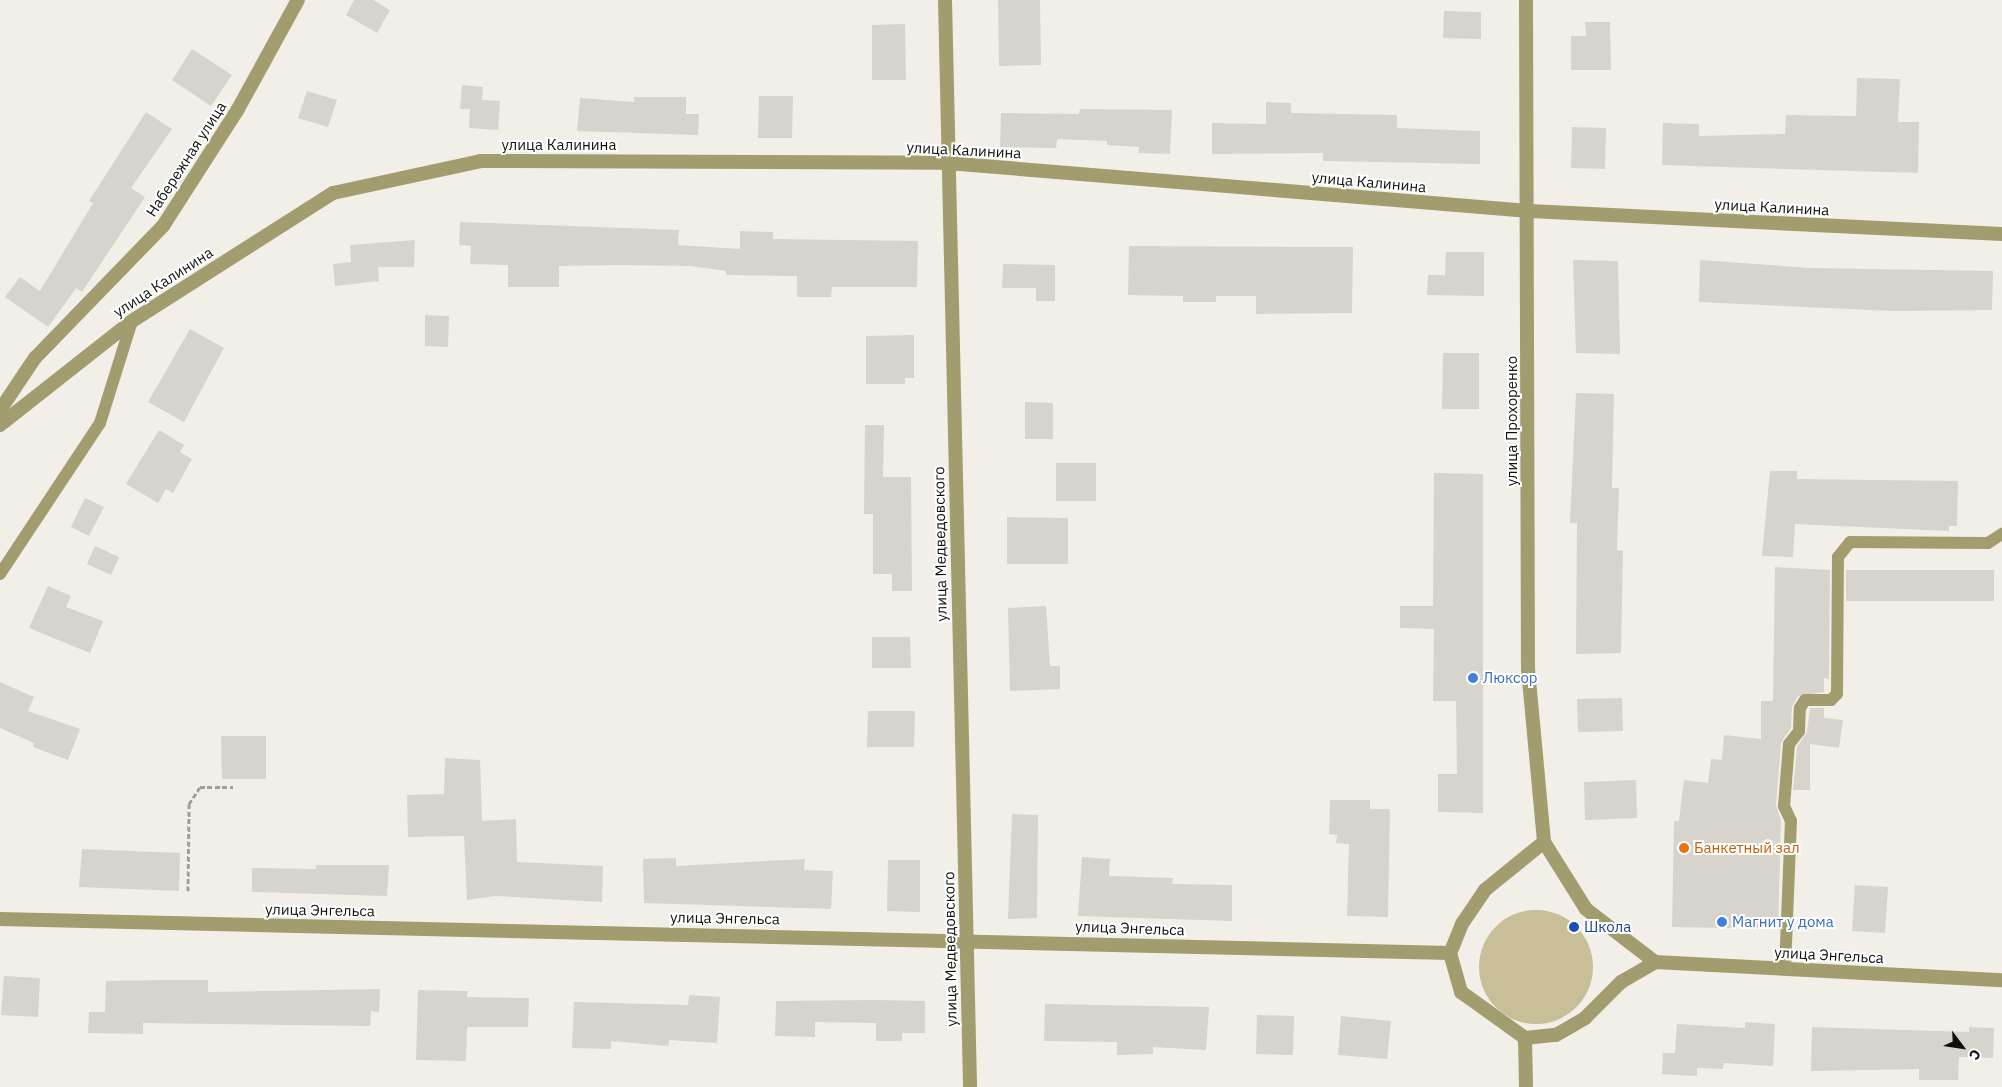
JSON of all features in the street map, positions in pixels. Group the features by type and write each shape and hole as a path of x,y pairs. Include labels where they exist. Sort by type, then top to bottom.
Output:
{"street":[{"name":"Набережная улица","path":"0,410 35,358 163,226 238,109 298,0"},
{"name":"улица Медведовского","path":"945,0 946,163 970,1087"},
{"name":"улица Прохоренко","path":"1526,0 1530,211 1528,669 1544,842 1586,909 1655,962"},
{"name":"улица Калинина","path":"0,425 132,321 333,193 481,161 946,163 1530,211 2002,234"},
{"path":"1544,842 1485,890 1462,924 1450,953 1461,992 1525,1038 1563,1031 1584,1018 1621,982 1655,962"},
{"name":"улица Энгельса","path":"0,919 966,939 1450,953"},
{"name":"улица Энгельса","path":"1655,962 2002,980"},
{"path":"1525,1038 1526,1087"}],"lane":[{"path":"0,574 100,423 132,321"},
{"path":"1786,969 1791,821 1784,806 1789,744 1799,731 1800,708 1805,700 1831,700 1837,694 1838,557 1850,542 1988,543 2002,534"}],"path":[{"path":"188,890 189,804 200,787 232,787"}],"shaded area":[{"path":"1536,910 1558,914 1577,926 1589,945 1593,967 1589,989 1577,1008 1558,1020 1536,1024 1514,1020 1495,1008 1483,989 1479,967 1483,945 1495,926 1514,914"}],"building":[{"path":"354,0 373,0 390,10 377,33 346,15"},
{"path":"998,0 1040,0 1041,65 999,66"},
{"path":"1444,11 1481,12 1481,39 1443,38"},
{"path":"1585,22 1610,22 1611,70 1571,70 1571,36 1586,36"},
{"path":"905,24 906,80 872,80 872,25"},
{"path":"192,49 232,75 211,106 172,80"},
{"path":"1857,78 1900,79 1898,122 1919,122 1918,173 1662,165 1663,123 1699,124 1699,136 1785,134 1786,115 1856,116"},
{"path":"462,85 483,87 482,100 500,101 498,130 469,128 470,109 460,109"},
{"path":"307,91 337,100 328,127 298,118"},
{"path":"759,96 793,96 792,138 758,138"},
{"path":"634,97 686,97 686,114 699,114 698,135 577,131 580,98 634,102"},
{"path":"1266,102 1291,103 1291,113 1397,115 1397,128 1480,131 1480,164 1323,161 1323,153 1212,154 1212,123 1266,124"},
{"path":"1080,109 1172,110 1170,154 1138,153 1139,147 1107,145 1107,141 1057,139 1056,148 1000,147 1001,113 1079,114"},
{"path":"146,112 172,129 131,188 145,197 82,292 76,288 48,327 5,297 20,277 40,291 93,203 89,201"},
{"path":"1572,127 1606,128 1605,169 1571,168"},
{"path":"460,222 679,230 678,245 740,249 740,231 773,232 773,239 918,241 917,287 832,287 831,297 797,297 797,276 726,275 726,271 691,266 620,265 559,266 559,287 508,287 508,265 470,264 471,246 459,245"},
{"path":"415,240 414,267 378,267 379,281 335,286 333,264 351,262 350,245"},
{"path":"1129,246 1353,247 1352,313 1256,314 1256,296 1216,296 1216,302 1183,302 1183,296 1128,295"},
{"path":"1446,252 1484,252 1484,296 1427,295 1428,275 1445,275"},
{"path":"1573,260 1618,261 1620,354 1576,353"},
{"path":"1700,260 1809,268 1993,271 1992,310 1893,311 1699,302"},
{"path":"1003,264 1055,265 1055,301 1036,301 1036,288 1002,288"},
{"path":"425,315 449,316 448,347 425,346"},
{"path":"190,329 224,348 184,422 148,402"},
{"path":"914,335 914,378 905,378 905,384 866,384 866,336"},
{"path":"1443,353 1479,353 1479,409 1442,409"},
{"path":"1576,393 1614,394 1612,488 1619,488 1617,550 1623,551 1621,653 1576,654 1577,523 1570,523"},
{"path":"1025,402 1053,403 1053,439 1025,439"},
{"path":"865,425 884,425 883,477 911,477 912,591 892,591 892,574 873,574 873,514 864,514"},
{"path":"159,430 184,445 180,452 192,459 173,493 166,489 158,503 126,484"},
{"path":"1056,463 1096,463 1096,501 1056,501"},
{"path":"1770,471 1797,471 1797,479 1958,481 1957,526 1949,526 1949,531 1795,524 1793,557 1762,556"},
{"path":"1434,473 1483,474 1483,813 1438,812 1438,774 1457,774 1456,701 1433,701 1434,629 1400,628 1400,606 1433,606"},
{"path":"85,498 104,507 89,536 71,527"},
{"path":"1007,517 1068,518 1068,564 1007,564"},
{"path":"95,546 119,557 111,575 87,564"},
{"path":"1775,567 1830,570 1829,679 1824,678 1824,692 1798,696 1792,707 1791,728 1781,743 1776,805 1781,820 1778,929 1672,927 1674,821 1679,821 1684,780 1708,783 1711,759 1722,760 1724,735 1761,739 1761,701 1773,701"},
{"path":"1846,570 1994,570 1994,601 1846,601"},
{"path":"48,586 71,596 66,607 103,621 90,653 29,628"},
{"path":"1046,606 1050,666 1060,666 1060,689 1010,691 1008,608"},
{"path":"872,637 910,637 911,668 872,668"},
{"path":"0,682 34,697 28,711 80,729 68,760 33,747 34,743 0,728"},
{"path":"1622,698 1623,731 1578,732 1577,699"},
{"path":"1810,708 1824,708 1824,718 1843,720 1839,748 1810,744 1810,790 1793,790 1797,747 1807,732"},
{"path":"868,711 915,711 914,747 867,747"},
{"path":"221,736 266,736 266,779 222,779"},
{"path":"445,758 480,760 482,821 516,819 517,862 603,866 602,902 495,896 467,900 464,836 408,837 407,795 444,794"},
{"path":"1636,780 1637,818 1585,820 1584,782"},
{"path":"1330,800 1370,800 1370,809 1390,809 1388,917 1347,916 1349,844 1336,843 1337,835 1329,834"},
{"path":"1012,814 1038,815 1037,918 1008,919"},
{"path":"82,849 180,853 179,891 79,887"},
{"path":"1082,857 1110,859 1109,876 1173,878 1172,884 1232,885 1232,921 1078,916"},
{"path":"676,858 676,866 805,859 804,870 833,871 831,909 644,903 643,859"},
{"path":"888,860 920,860 920,912 887,911"},
{"path":"316,865 389,865 387,896 252,892 252,868 316,869"},
{"path":"1855,885 1888,887 1885,933 1852,931"},
{"path":"4,976 40,978 38,1017 1,1015"},
{"path":"208,980 208,992 380,989 379,1012 371,1011 370,1026 143,1023 143,1034 88,1033 89,1012 105,1012 106,981"},
{"path":"418,990 468,991 467,997 529,998 528,1027 467,1027 466,1061 416,1060"},
{"path":"689,995 720,997 717,1043 669,1040 668,1046 611,1041 611,1049 572,1048 574,1002 688,1005"},
{"path":"776,1001 925,1001 925,1033 902,1033 902,1041 876,1041 876,1023 815,1022 815,1037 775,1036"},
{"path":"1045,1004 1209,1007 1206,1050 1153,1047 1153,1054 1117,1055 1117,1042 1044,1041"},
{"path":"1257,1015 1294,1016 1293,1055 1256,1054"},
{"path":"1341,1016 1391,1021 1387,1059 1338,1055"},
{"path":"1745,1022 1775,1024 1773,1066 1724,1063 1723,1069 1697,1068 1697,1076 1662,1074 1663,1053 1675,1053 1677,1024 1745,1028"},
{"path":"1812,1027 1969,1032 1969,1027 1994,1028 1993,1058 1959,1057 1958,1080 1919,1080 1919,1069 1811,1071"}],"place":[{"name":"Люксор","path":"1473,678"},
{"name":"Банкетный зал","path":"1684,848"},
{"name":"Магнит у дома","path":"1722,922"},
{"name":"Школа","path":"1574,927"}]}
